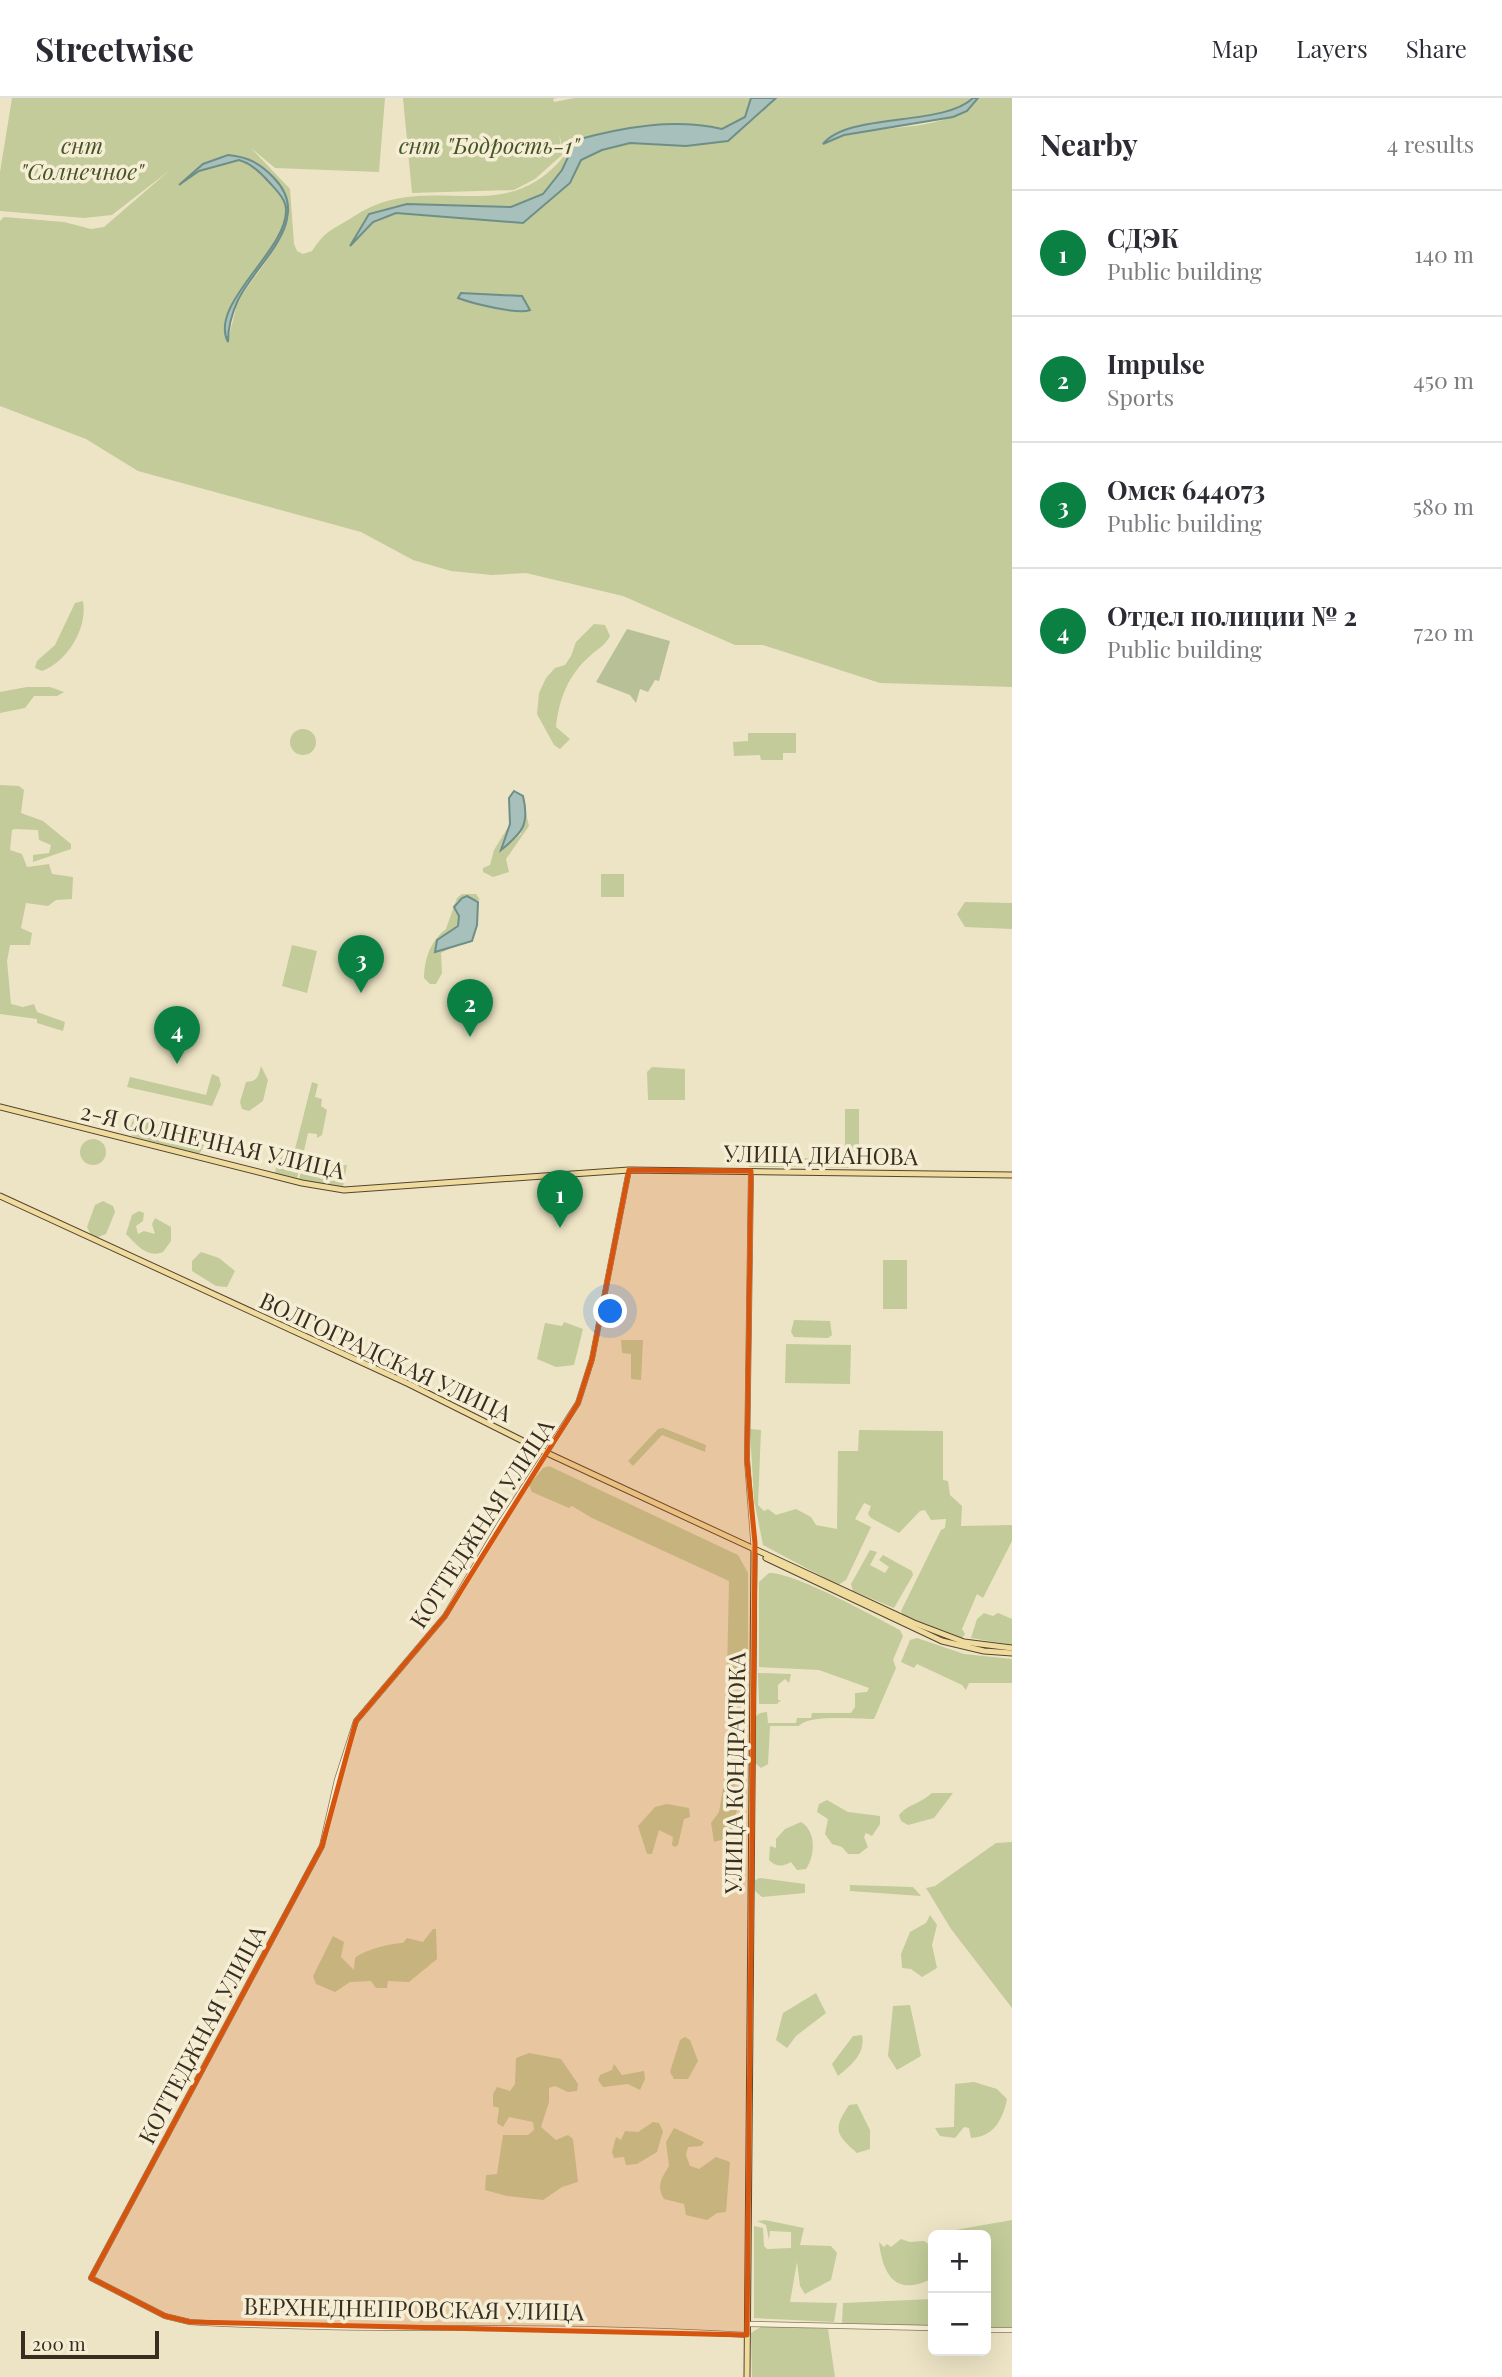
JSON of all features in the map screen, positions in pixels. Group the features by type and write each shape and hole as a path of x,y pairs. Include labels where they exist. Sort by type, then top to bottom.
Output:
{"main road":[{"name":"2-Я СОЛНЕЧНАЯ УЛИЦА","path":"0,1107 330,1189 629,1170"},
{"name":"УЛИЦА ДИАНОВА","path":"629,1170 1012,1175"},
{"name":"ВОЛГОГРАДСКАЯ УЛИЦА","path":"0,1196 409,1384 754,1551 780,1567 942,1641 984,1651 1012,1651"},
{"name":"УЛИЦА КОНДРАТЮКА","path":"747,2377 754,1551"}],"street":[{"name":"КОТТЕДЖНАЯ УЛИЦА","path":"91,2278 322,1846 337,1780 356,1721 445,1616 499,1525 578,1403 589,1372 629,1170"},
{"name":"УЛИЦА КОНДРАТЮКА","path":"751,1171 747,1460 754,1551"},
{"name":"ВЕРХНЕДНЕПРОВСКАЯ УЛИЦА","path":"91,2278 165,2316 190,2322 398,2328 639,2329 747,2335"},
{"path":"747,2323 928,2328"},
{"path":"991,2330 1012,2330"}],"highlighted area":[{"path":"629,1170 751,1171 747,1460 755,1543 747,2335 190,2322 165,2316 91,2278 322,1846 356,1721 445,1616 578,1403 592,1359"}],"green space":[{"path":"12,98 385,98 379,172 275,168 251,148 290,189 294,244 297,251 303,254 312,251 332,230 384,202 439,195 491,195 517,190 541,178 564,156 559,133 562,155 535,179 514,190 412,193 403,98 557,98 553,99 554,102 574,98 751,98 745,117 722,129 686,124 649,125 576,140 562,170 543,194 511,207 407,204 369,214 353,243 373,222 396,213 523,223 570,183 581,160 602,149 630,143 728,141 776,98 973,98 959,107 941,113 852,128 835,134 823,144 860,132 934,122 966,109 979,98 1012,98 1012,687 880,683 763,645 735,645 623,596 526,573 492,575 451,571 413,560 361,532 138,471 86,439 0,406 0,221 4,217 64,222 91,229 104,227 170,170 112,215 84,218 0,211 0,172","holes":["243,157 281,185 289,217 265,263 238,300 228,340 227,321 231,306 279,236 285,222 285,205 262,175 238,160 199,171 181,185 203,164"]},
{"path":"83,601 82,622 74,643 51,667 42,671 35,668 37,661 55,645 75,603"},
{"path":"594,624 605,625 610,636 582,663 566,688 556,727 570,739 560,749 554,745 537,714 539,693 546,678 555,668 565,665 576,642"},
{"path":"627,629 670,641 659,681 655,680 648,692 640,689 636,703 630,695 596,682"},
{"path":"27,687 50,687 64,692 57,696 34,696 25,708 0,713 0,692"},
{"path":"303,729 312,733 316,742 312,751 303,755 294,751 290,742 294,733"},
{"path":"748,733 796,733 796,753 783,753 783,760 761,760 760,755 734,756 733,742 748,741"},
{"path":"0,785 19,786 24,790 21,813 43,821 71,844 71,849 33,862 33,855 49,853 51,845 39,840 38,830 15,829 12,830 10,850 22,854 27,867 49,864 52,874 73,877 72,899 56,900 48,906 26,903 21,928 32,933 30,945 10,945 7,961 11,1004 23,1007 34,1004 37,1012 65,1022 63,1031 37,1023 37,1019 0,1014"},
{"path":"525,809 529,826 506,859 509,872 493,877 483,872 483,868 490,865 494,850 510,824 503,849 521,834"},
{"path":"601,874 624,874 624,897 601,897"},
{"path":"462,894 476,894 480,900 457,901 454,907 459,916 458,926 446,936 442,948 451,948 441,953 442,973 436,984 430,984 424,978 427,957 432,944 446,929 457,898"},
{"path":"965,902 1012,903 1012,929 965,927 957,914"},
{"path":"292,945 317,951 307,993 282,986"},
{"path":"261,1066 268,1080 263,1101 249,1111 242,1109 240,1102 246,1082 257,1078"},
{"path":"652,1067 685,1069 685,1100 648,1100 647,1072"},
{"path":"212,1074 219,1077 221,1085 212,1106 127,1087 130,1077 206,1095"},
{"path":"312,1082 318,1084 315,1097 322,1099 321,1106 327,1110 322,1135 317,1138 317,1134 308,1133 304,1151 295,1149"},
{"path":"845,1109 859,1109 859,1152 845,1152"},
{"path":"135,1115 201,1132 198,1142 204,1145 200,1153 132,1136 130,1128"},
{"path":"93,1139 102,1143 106,1152 102,1161 93,1165 84,1161 80,1152 84,1143"},
{"path":"280,1149 303,1154 297,1178 275,1173"},
{"path":"305,1156 337,1166 347,1165 343,1187 299,1180"},
{"path":"844,1158 849,1168 816,1167 815,1164 815,1167 749,1167 749,1159"},
{"path":"103,1201 113,1206 115,1212 106,1234 98,1237 91,1235 87,1227 95,1205"},
{"path":"139,1211 144,1213 143,1221 136,1226 138,1234 144,1231 155,1234 152,1224 155,1218 171,1227 171,1241 163,1252 147,1252 126,1234 132,1215"},
{"path":"201,1252 219,1258 235,1271 227,1287 216,1286 192,1271 192,1261"},
{"path":"883,1260 907,1260 907,1309 883,1309"},
{"path":"794,1320 830,1321 832,1335 828,1338 794,1337 791,1332"},
{"path":"564,1322 583,1329 574,1365 556,1367 537,1359 545,1323 562,1326"},
{"path":"621,1340 643,1340 641,1380 631,1379 631,1354 622,1353"},
{"path":"786,1344 851,1345 850,1384 785,1383"},
{"path":"663,1428 706,1445 705,1452 662,1435 633,1466 628,1461 658,1429"},
{"path":"750,1429 761,1430 758,1505 764,1511 768,1509 776,1515 796,1509 811,1517 816,1525 837,1529 838,1451 858,1451 859,1430 943,1431 943,1480 948,1481 950,1495 962,1506 961,1526 1012,1525 1012,1541 983,1598 977,1594 962,1629 965,1634 962,1638 903,1615 901,1611 941,1530 945,1528 946,1519 931,1520 925,1510 920,1511 899,1533 871,1518 868,1514 871,1506 864,1503 855,1519 871,1527 846,1580 838,1585 763,1545 754,1500"},
{"path":"549,1466 738,1555 748,1573 748,1680 733,1681 727,1672 729,1581 592,1518 572,1506 569,1508 532,1492 529,1485 543,1468"},
{"path":"870,1550 877,1552 870,1565 885,1573 889,1567 879,1560 883,1555 912,1571 913,1575 894,1608 853,1591 851,1584"},
{"path":"769,1573 796,1580 834,1596 900,1630 903,1636 893,1660 896,1668 874,1719 822,1719 804,1722 799,1726 770,1726 768,1764 761,1768 755,1763 755,1717 760,1713 767,1712 768,1723 796,1723 797,1718 811,1718 812,1713 851,1713 855,1707 855,1693 867,1692 869,1688 819,1670 759,1667 759,1582"},
{"path":"984,1613 993,1616 998,1613 1012,1619 1012,1645 971,1638 977,1619"},
{"path":"917,1638 964,1654 1012,1659 1012,1683 969,1683 966,1690 962,1685 917,1664 914,1668 901,1662 910,1640"},
{"path":"758,1673 791,1674 789,1683 785,1679 778,1685 778,1700 781,1700 777,1704 759,1704"},
{"path":"733,1768 737,1809 731,1837 714,1842 711,1823 719,1812 726,1771"},
{"path":"932,1793 953,1793 934,1818 908,1825 901,1821 899,1815 903,1811"},
{"path":"827,1800 848,1812 880,1816 880,1824 872,1836 866,1833 864,1837 868,1847 859,1854 848,1854 842,1847 832,1844 825,1834 828,1819 817,1812 819,1804"},
{"path":"667,1804 689,1808 690,1817 684,1819 678,1845 672,1845 673,1837 659,1830 652,1854 647,1854 638,1826 655,1807"},
{"path":"801,1822 810,1832 813,1844 806,1869 797,1870 791,1862 780,1866 774,1864 769,1860 770,1846 776,1848 776,1839 785,1829"},
{"path":"1012,1842 1012,2008 951,1929 926,1888 935,1886 996,1843"},
{"path":"760,1878 805,1884 805,1893 762,1897 755,1891 755,1880"},
{"path":"850,1885 913,1887 921,1896 850,1891"},
{"path":"930,1915 937,1925 932,1945 937,1968 922,1977 911,1969 902,1968 901,1954 910,1932 926,1923"},
{"path":"433,1929 436,1929 437,1959 409,1982 388,1981 387,1988 376,1988 371,1981 350,1982 335,1992 316,1984 313,1976 333,1936 344,1942 341,1957 354,1970 355,1958 359,1955 378,1947 403,1943 407,1938 423,1942"},
{"path":"816,1993 826,2013 796,2036 787,2048 776,2040 783,2013"},
{"path":"910,2005 921,2056 897,2070 888,2056 893,2006"},
{"path":"862,2035 859,2054 838,2076 832,2064 853,2036"},
{"path":"685,2037 690,2040 698,2061 688,2079 674,2079 670,2072 680,2040"},
{"path":"529,2053 561,2059 578,2084 577,2091 568,2092 555,2086 549,2088 549,2102 541,2127 556,2140 568,2135 573,2139 578,2182 562,2187 543,2200 507,2196 485,2190 486,2175 497,2174 503,2135 528,2135 534,2130 533,2122 509,2117 503,2127 497,2123 499,2108 493,2106 493,2094 497,2087 510,2091 515,2084 516,2058"},
{"path":"614,2064 622,2075 644,2071 645,2079 640,2090 628,2084 603,2087 598,2080 600,2075 612,2070"},
{"path":"974,2082 997,2089 1007,2099 1000,2120 996,2126 979,2137 971,2138 969,2128 964,2127 955,2138 940,2136 935,2128 954,2127 955,2084"},
{"path":"857,2104 870,2130 870,2149 857,2153 844,2141 839,2126 849,2105"},
{"path":"653,2122 659,2123 663,2131 657,2152 637,2164 626,2165 624,2157 614,2158 612,2152 616,2137 621,2140 625,2131 638,2132"},
{"path":"674,2128 704,2142 701,2146 688,2147 686,2155 690,2166 699,2169 716,2157 730,2162 726,2212 717,2213 707,2220 686,2215 684,2204 664,2199 660,2186 669,2166 666,2142"},
{"path":"765,2220 804,2228 800,2245 831,2246 837,2253 831,2280 805,2294 800,2286 797,2262 790,2302 837,2303 834,2322 754,2318 754,2226 763,2228 764,2246 767,2249 791,2248 791,2232 770,2231 769,2240 766,2225 757,2221"},
{"path":"1012,2220 1012,2329 991,2328 991,2230 955,2230"},
{"path":"901,2239 928,2244 928,2280 910,2285 894,2280 884,2265 879,2242 884,2247 887,2244 891,2247"},
{"path":"928,2299 928,2326 842,2323 843,2303"},
{"path":"762,2326 828,2329 835,2377 752,2377 751,2333"}],"water":[{"path":"751,98 776,98 728,141 686,146 630,143 602,150 581,160 570,183 523,223 396,213 373,222 350,246 369,214 407,204 511,207 543,194 562,170 576,140 612,131 667,124 722,129 745,117"},
{"path":"973,98 978,98 967,111 953,117 844,135 823,144 836,134 853,127 941,113 959,107"},
{"path":"228,155 242,157 269,173 285,194 288,210 285,225 278,241 238,300 228,342 225,327 229,311 275,243 283,226 286,206 266,179 239,160 199,171 179,185 203,164"},
{"path":"461,293 522,296 530,310 505,310 483,305 458,298"},
{"path":"514,791 523,796 525,821 519,833 501,850 510,824 509,798"},
{"path":"467,896 478,902 477,925 472,941 435,952 437,940 458,926 459,916 454,907"}],"place":[{"name":"Омск 644073","path":"361,993"},
{"name":"Impulse","path":"470,1037"},
{"name":"Отдел полиции № 2","path":"177,1064"},
{"name":"СДЭК","path":"560,1228"}],"park label":[{"name":"снт \"Бодрость-1\"","path":"489,144"},
{"name":"снт \"Солнечное\"","path":"82,157"}]}
